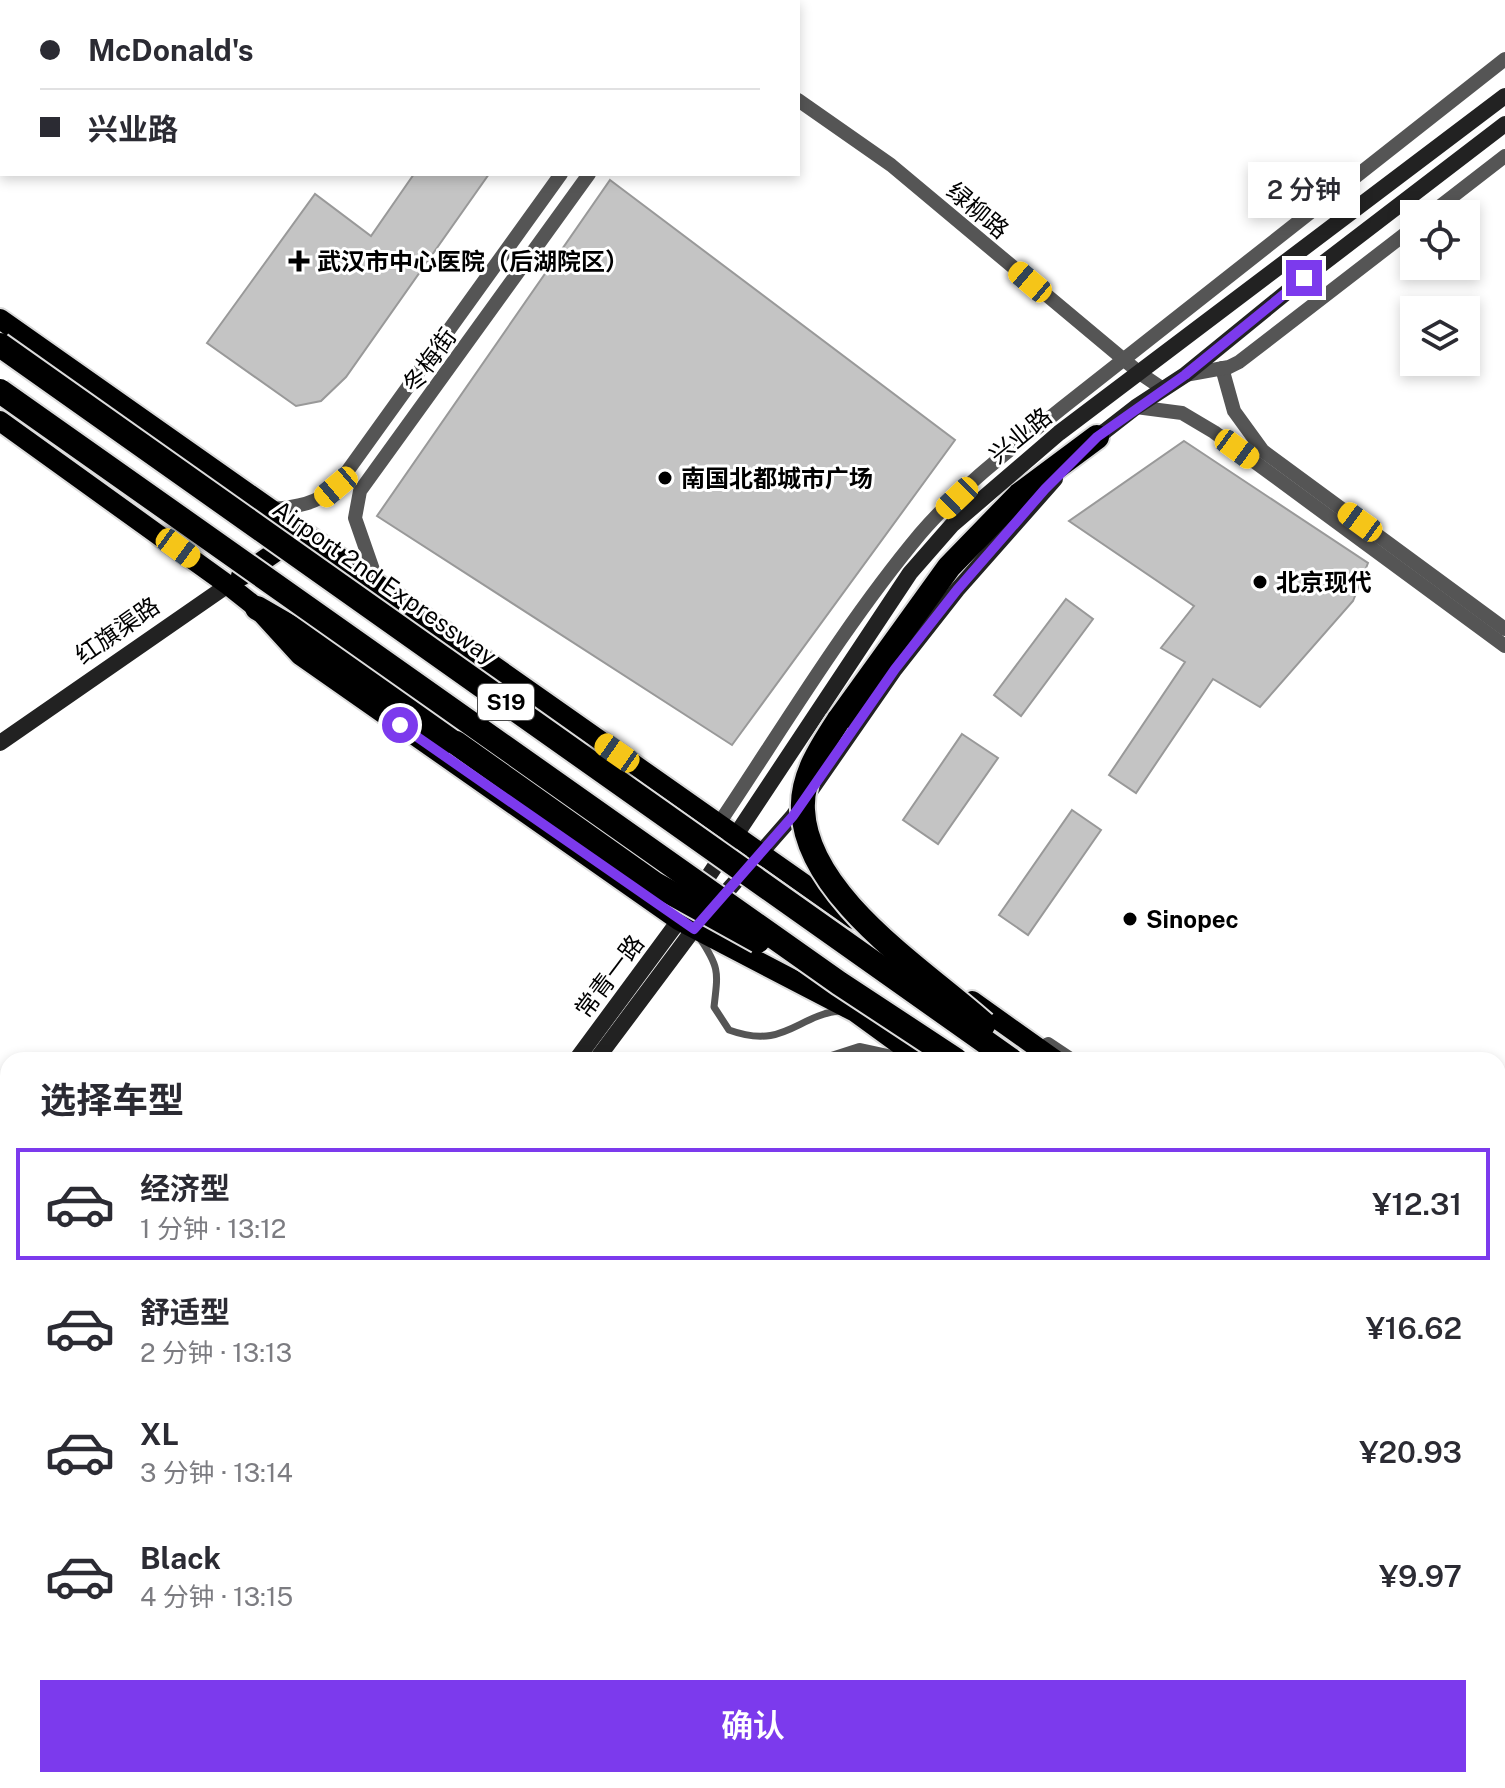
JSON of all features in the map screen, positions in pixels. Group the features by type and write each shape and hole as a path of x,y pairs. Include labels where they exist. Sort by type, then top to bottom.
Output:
{"highway":[{"name":"Airport 2nd Expressway","path":"0,345 1000,1052"},
{"name":"S19","path":"0,391 839,983 944,1052"},
{"path":"1023,1048 867,924 837,893 819,866 802,809 807,780 819,750 949,567 1019,495 1097,437"},
{"path":"257,608 309,638 679,899 839,983"}],"main road":[{"name":"兴业路","path":"687,925 726,831 910,573 952,525 1059,433 1505,96"},
{"path":"687,925 761,854 793,816 895,669 957,590 1045,489 1097,437 1185,375 1304,278 1505,124"},
{"path":"0,319 761,854 1023,1048"},
{"path":"0,421 228,585 257,608 300,655 687,925 855,1012 910,1052"},
{"name":"红旗渠路","path":"0,743 303,532"},
{"name":"常青一路","path":"583,1052 687,925"},
{"name":"常青一路","path":"601,1052 687,925"}],"street":[{"path":"726,831 858,617 921,532 992,464 1505,59"},
{"name":"绿柳路","path":"800,101 891,165 1141,374 1163,389"},
{"path":"1448,200 1505,156"},
{"name":"冬梅街","path":"271,509 302,507 322,499 336,487 560,176"},
{"name":"冬梅街","path":"378,584 355,518 360,491 588,176"},
{"path":"1185,375 1239,362 1400,238"},
{"path":"1222,368 1234,411 1263,451 1505,629"},
{"path":"1136,407 1182,413 1214,432 1505,646"},
{"path":"1023,1048 1047,1043 1060,1052"}],"lane":[{"path":"687,925 715,959 719,975 714,1007 729,1030 753,1036 770,1035 789,1032 836,1010 855,1012"}],"building":[{"path":"413,176 488,176 346,377 321,401 296,406 207,343 315,194 371,236"},
{"name":"南国北都城市广场","path":"610,180 955,440 732,745 377,516"},
{"name":"北京现代","path":"1184,441 1368,563 1353,601 1260,707 1213,679 1136,793 1109,775 1185,662 1161,648 1194,606 1069,521"},
{"path":"1066,599 1093,619 1021,716 994,695"},
{"path":"962,734 998,758 938,844 903,820"},
{"path":"1072,810 1101,830 1028,935 999,915"}],"place":[{"name":"武汉市中心医院（后湖院区）","path":"299,261"},
{"name":"南国北都城市广场","path":"665,478"},
{"name":"北京现代","path":"1260,582"},
{"name":"Sinopec","path":"1130,919"}],"route":[{"path":"400,725 694,929 793,816 895,669 957,590 1045,489 1097,437 1185,375 1304,278"}]}
